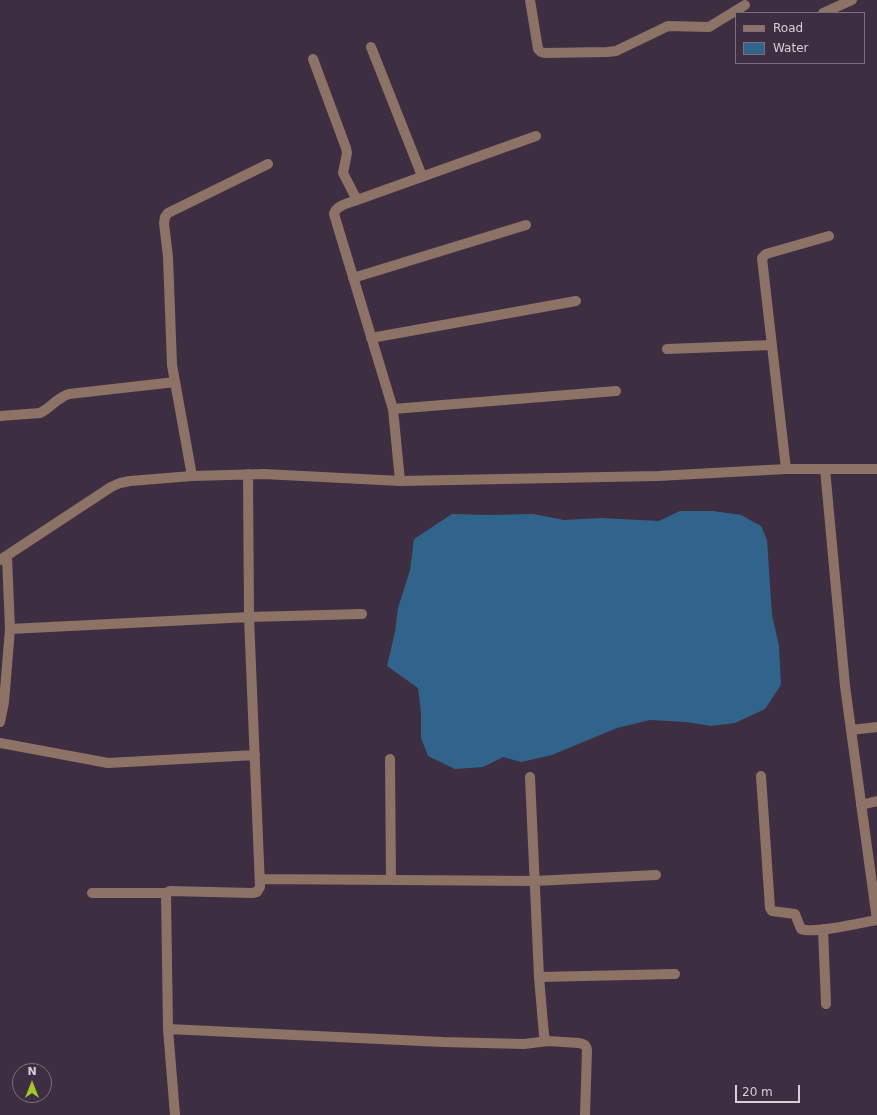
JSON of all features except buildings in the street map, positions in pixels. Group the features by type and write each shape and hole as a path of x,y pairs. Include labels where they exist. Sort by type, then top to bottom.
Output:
{"street":[{"path":"530,0 538,49 545,53 616,51 668,26 709,27 735,12"},
{"path":"825,12 852,0"},
{"path":"735,12 746,6"},
{"path":"371,47 422,176"},
{"path":"313,60 346,148 347,153 343,172 357,200"},
{"path":"400,481 393,409 370,338 334,214 335,210 338,207 422,176 536,136"},
{"path":"192,476 172,365 168,257 164,223 165,217 168,213 268,164"},
{"path":"353,278 526,225"},
{"path":"786,469 762,258 766,254 829,236"},
{"path":"370,338 576,301"},
{"path":"667,349 772,345"},
{"path":"0,416 40,413 46,410 56,400 69,394 175,382"},
{"path":"393,409 616,391"},
{"path":"0,722 10,629 3,559 120,483 192,476 248,474 400,481 658,476 786,469 877,469"},
{"path":"762,776 770,908 772,911 795,914 801,929 817,930 877,920 875,888 861,805 845,686 825,469"},
{"path":"92,893 166,893 170,891 252,893 257,892 260,887 261,879 249,617 248,474"},
{"path":"10,629 249,617 362,614"},
{"path":"851,730 877,726"},
{"path":"0,743 108,763 255,755"},
{"path":"390,759 391,880"},
{"path":"530,777 539,978 544,1035 548,1041"},
{"path":"861,805 877,802"},
{"path":"261,879 535,881 656,875"},
{"path":"166,893 168,1029 175,1115"},
{"path":"823,929 826,1004"},
{"path":"539,978 675,974"},
{"path":"168,1029 443,1042 524,1044 548,1041 579,1043 586,1046 587,1050 585,1115"}],"water":[{"path":"680,511 713,511 741,515 761,526 767,540 772,615 779,646 781,685 765,709 735,723 711,726 686,722 650,720 617,728 552,755 521,762 503,757 483,767 455,769 428,756 421,738 421,712 418,688 387,666 395,632 398,608 410,570 414,539 452,514 533,514 564,520 601,518 659,521"}]}
